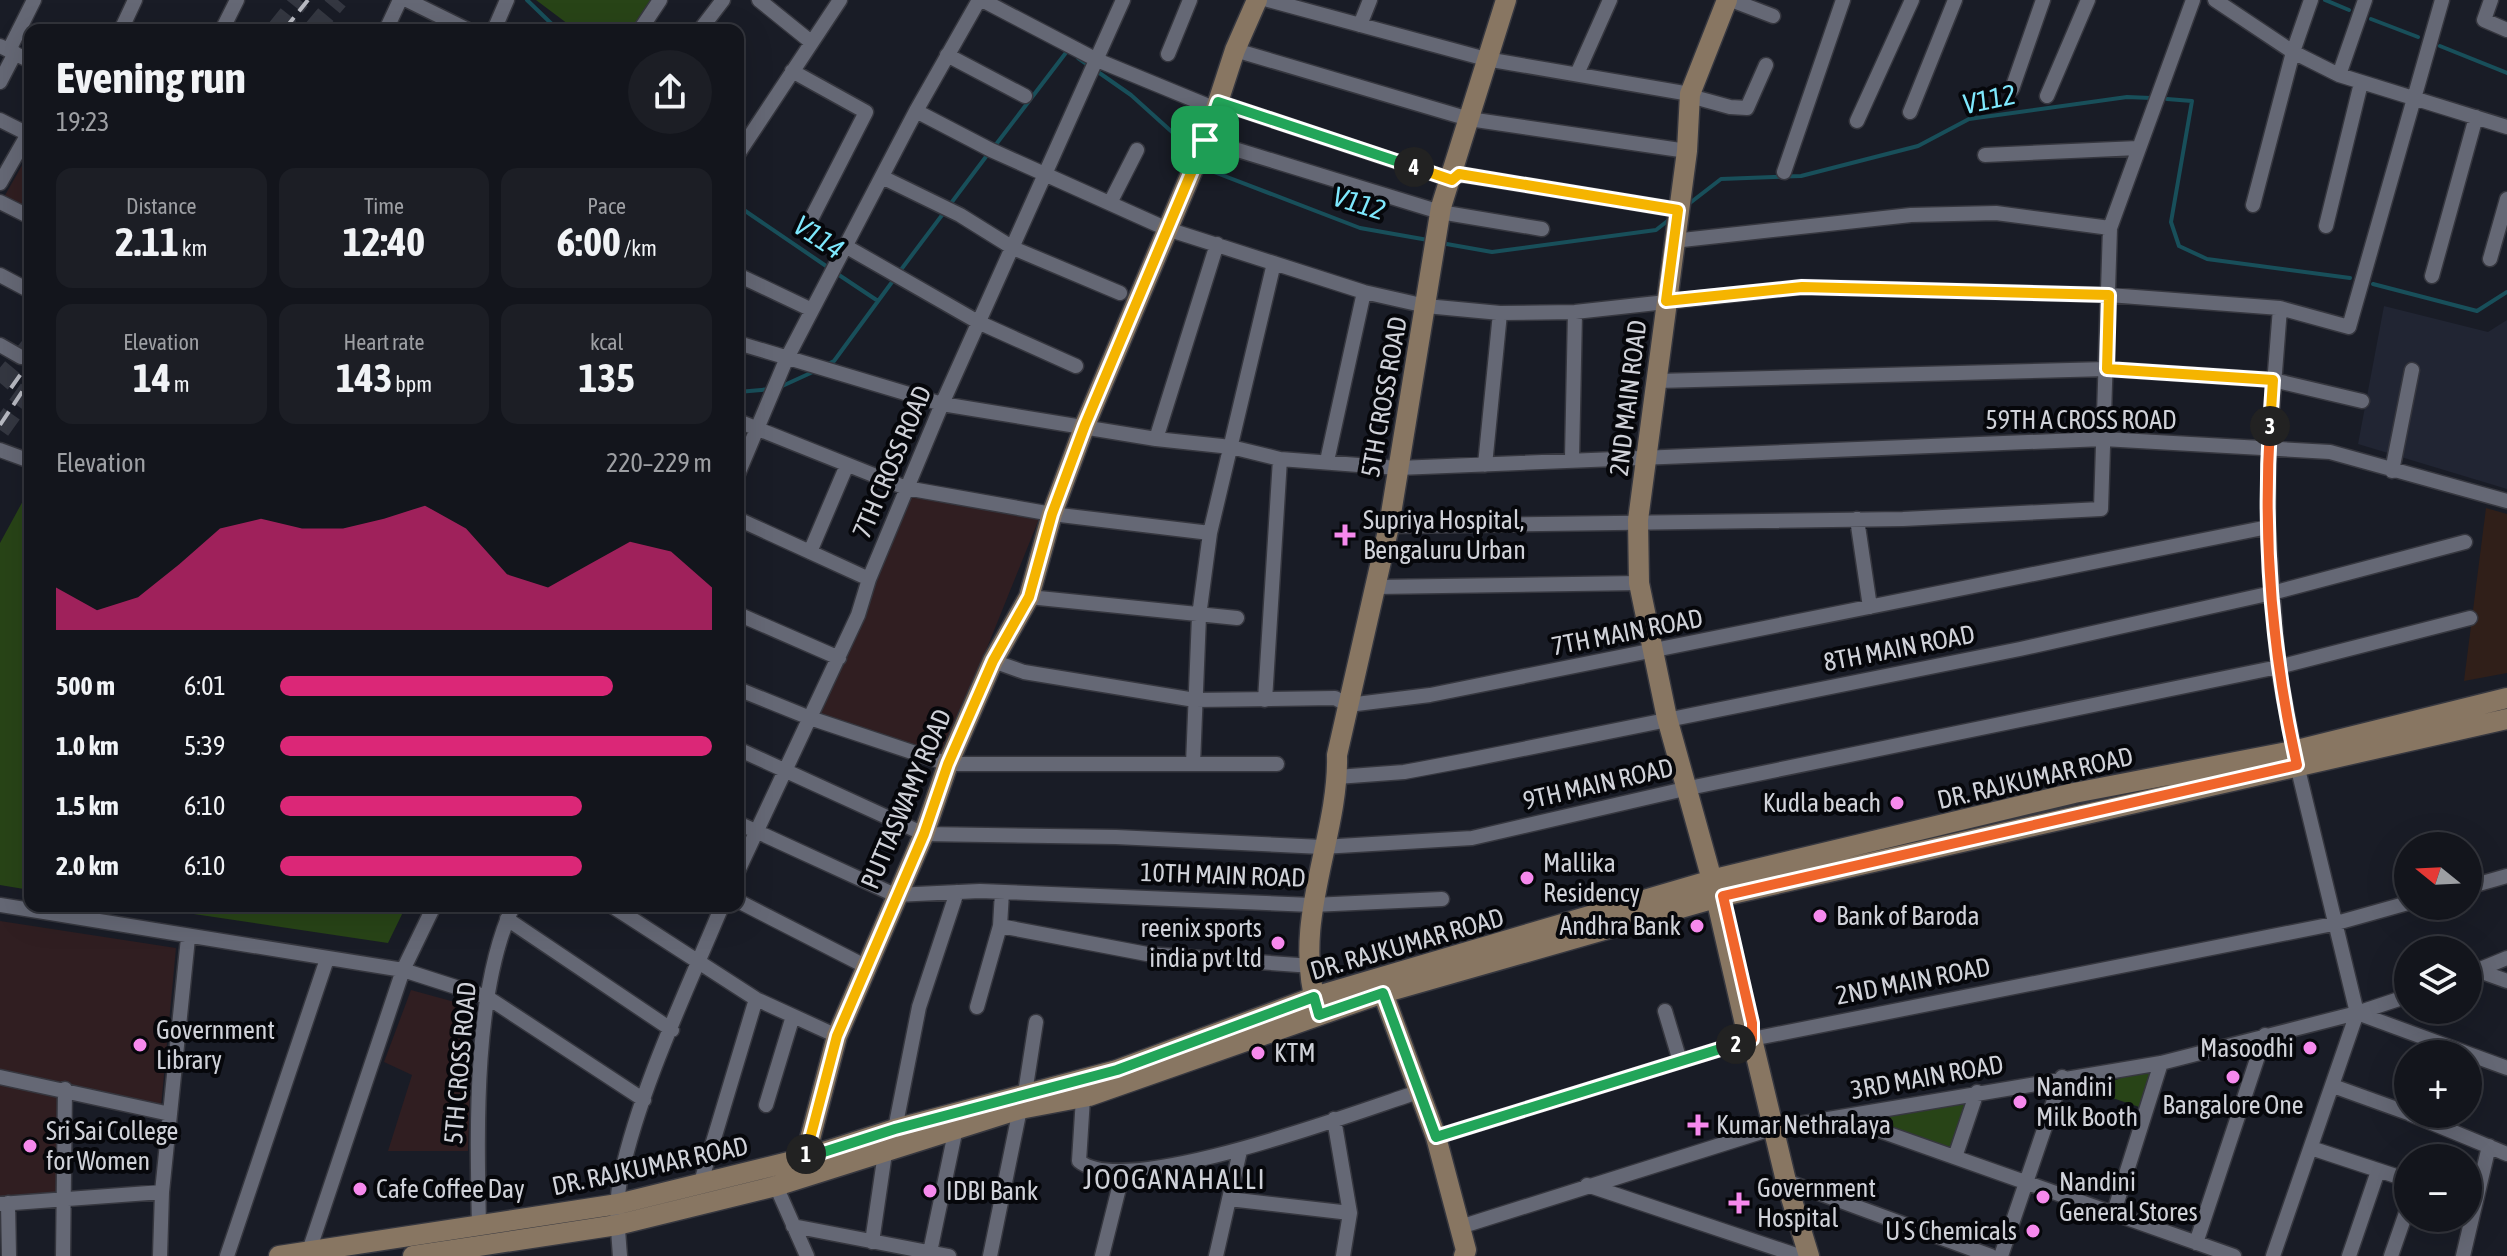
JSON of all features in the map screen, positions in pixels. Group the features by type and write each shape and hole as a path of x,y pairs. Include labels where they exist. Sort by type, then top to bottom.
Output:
{"main road":[{"path":"1167,229 1257,0"},
{"name":"5TH CROSS ROAD","path":"1316,1006 1312,966 1312,905 1337,777 1337,755 1389,526 1440,212 1506,0"},
{"name":"2ND MAIN ROAD","path":"1729,0 1690,95 1687,151 1638,520 1639,583 1667,718 1718,888 1745,1024 1752,1039 1786,1181 1809,1256"},
{"name":"PUTTASWAMY ROAD","path":"805,1158 837,1036 895,895 924,834 948,764 993,661 1029,597 1052,514 1085,425 1167,229"},
{"name":"DR. RAJKUMAR ROAD","path":"2295,758 2507,698"},
{"name":"DR. RAJKUMAR ROAD","path":"413,1256 618,1214 776,1186 885,1153 1023,1101 1316,1006 1718,888 2074,793 2295,758 2507,719"},
{"name":"DR. RAJKUMAR ROAD","path":"279,1256 310,1248 479,1226 618,1214 701,1182 805,1158 895,1129 1023,1101 1083,1098 1316,1006 1383,993 1718,888"},
{"path":"1383,993 1436,1137 1460,1227 1472,1254"}],"street":[{"path":"0,82 8,50 34,0"},
{"path":"124,24 135,0"},
{"path":"225,24 237,0"},
{"path":"389,24 400,0"},
{"path":"407,0 456,24"},
{"path":"497,24 507,0"},
{"path":"644,24 660,0"},
{"path":"705,24 723,0"},
{"path":"759,0 811,42"},
{"path":"744,145 840,0"},
{"path":"744,460 786,360 916,111 981,0 1094,65 1452,180 1459,174 1641,204 1675,224 1996,213 2110,228"},
{"path":"1094,65 1123,0"},
{"path":"1168,54 1190,0"},
{"path":"1268,0 1486,59 1690,95 1730,107 1747,108 1766,65"},
{"path":"1360,25 1370,0"},
{"path":"1577,74 1610,0"},
{"path":"1729,0 1773,16"},
{"path":"1784,172 1843,0"},
{"path":"1857,121 1912,0"},
{"path":"1910,112 1955,0"},
{"path":"2012,89 2043,0"},
{"path":"2047,96 2088,0"},
{"path":"1389,526 1857,519 2101,509 2110,228 2193,0"},
{"path":"2215,0 2293,52 2339,75 2507,127"},
{"path":"2253,205 2293,52 2311,0"},
{"path":"2339,75 2365,0"},
{"path":"916,111 991,150 1167,229 1364,292 1426,306 1500,313 1575,312 1802,287 2109,295 2280,308 2349,327 2442,0"},
{"path":"2491,0 2484,20 2507,30"},
{"path":"1235,50 1469,119 1687,151"},
{"path":"947,55 1025,96"},
{"name":"7TH CROSS ROAD","path":"744,859 839,658 942,404 1048,174 1094,65"},
{"path":"792,71 866,112 807,227"},
{"path":"2326,226 2361,83"},
{"path":"2432,276 2476,117"},
{"path":"0,120 24,132"},
{"path":"0,183 24,141"},
{"path":"1985,155 2138,148"},
{"path":"1110,203 1137,150"},
{"path":"1198,154 1440,212 1542,229"},
{"path":"882,177 947,209 1013,248 1120,293"},
{"path":"2490,259 2507,199"},
{"path":"0,202 24,214"},
{"path":"1156,439 1217,244"},
{"path":"847,247 978,322 1076,366"},
{"path":"1193,764 1199,616 1210,533 1274,263"},
{"path":"0,275 24,288"},
{"path":"744,278 812,310"},
{"path":"1327,461 1364,292"},
{"path":"2273,1256 2357,1013 2295,758 2278,667 2268,527 2269,449 2280,308"},
{"path":"1572,458 1575,312"},
{"path":"1485,465 1500,313"},
{"path":"0,345 21,357"},
{"name":"59TH A CROSS ROAD","path":"744,345 942,404 1156,439 1231,447 1280,459 1398,468 1572,458 2103,439 2330,452 2507,501"},
{"path":"1657,381 2107,369 2273,380 2362,401"},
{"path":"2392,471 2412,370"},
{"path":"744,424 906,488 1052,514 1210,533"},
{"path":"0,450 24,459"},
{"path":"1265,700 1280,459"},
{"path":"810,552 847,465"},
{"path":"1857,519 1870,607"},
{"path":"744,522 869,579"},
{"name":"7TH MAIN ROAD","path":"993,661 1024,672 1195,700 1335,698 1348,705 1430,695 2268,527"},
{"name":"8TH MAIN ROAD","path":"1337,777 1404,772 2020,649 2272,593 2465,542"},
{"path":"1376,587 1639,583"},
{"path":"1029,597 1237,618"},
{"path":"744,617 839,658"},
{"name":"9TH MAIN ROAD","path":"744,752 924,834 1116,837 1322,847 1472,838 1689,788 2278,667 2470,618"},
{"path":"744,691 810,718 948,764 1277,764"},
{"path":"744,826 895,895"},
{"path":"2482,883 2507,876"},
{"path":"895,1129 919,1007 957,892"},
{"path":"977,1007 1000,926 1002,892"},
{"name":"10TH MAIN ROAD","path":"895,895 1002,892 1312,905 1442,899"},
{"path":"744,904 865,966"},
{"path":"0,905 24,909"},
{"name":"2ND MAIN ROAD","path":"1436,1137 1752,1039 2333,924 2394,907"},
{"path":"40,912 403,970 487,997 644,1100"},
{"path":"310,1248 403,970 431,912"},
{"path":"510,912 672,1030"},
{"name":"5TH CROSS ROAD","path":"479,1226 479,1113 487,997 510,912"},
{"path":"622,912 700,959 756,999 837,1036"},
{"path":"620,1256 620,1178 644,1100 720,912"},
{"path":"1000,926 1147,954 1312,966"},
{"path":"160,1256 162,1192 188,938"},
{"path":"2482,968 2507,958"},
{"path":"227,1256 327,959"},
{"path":"2482,972 2507,981"},
{"path":"701,1182 756,999"},
{"name":"3RD MAIN ROAD","path":"1460,1227 1587,1184 1774,1128 2062,1077 2161,1063 2394,1001"},
{"path":"1665,1011 1680,1061"},
{"path":"2357,1013 2425,1040"},
{"path":"766,1105 793,1016"},
{"path":"990,1256 1023,1101 1036,1022"},
{"path":"2196,1243 2265,1035"},
{"path":"2482,1061 2507,1068"},
{"path":"2114,1212 2161,1063"},
{"path":"0,1077 170,1114"},
{"path":"2001,1256 2062,1077"},
{"path":"2333,1086 2394,1108"},
{"path":"63,1256 65,1089"},
{"path":"1083,1098 1079,1161 1085,1166 1123,1172 1190,1153 1240,1151 1418,1092"},
{"path":"1955,1157 1977,1092"},
{"path":"1841,1117 2234,1256"},
{"path":"1334,1119 1350,1213 1343,1256"},
{"path":"932,1254 956,1128"},
{"path":"2459,1128 2507,1154"},
{"path":"2463,1256 2489,1146"},
{"path":"2311,1148 2394,1176"},
{"path":"1216,1256 1240,1151"},
{"path":"872,1242 885,1153"},
{"path":"2349,1256 2378,1171"},
{"path":"1102,1256 1123,1172"},
{"path":"1786,1181 1991,1256"},
{"path":"1587,1184 1799,1256"},
{"path":"776,1186 807,1256"},
{"path":"9,1256 4,1204 162,1192"},
{"path":"1229,1199 1350,1213"},
{"path":"793,1226 949,1256"},
{"path":"2391,1256 2399,1232"}],"shaded area":[{"path":"24,162 24,207 4,197"},
{"path":"2384,306 2488,332 2507,320 2507,489 2358,444"},
{"path":"908,492 1041,514 943,757 816,714"},
{"path":"2486,508 2507,514 2507,673 2464,681"},
{"path":"0,921 176,948 161,1107 0,1073"},
{"path":"411,990 473,1007 468,1151 388,1151 412,1075 384,1062"},
{"name":"Sri Sai College for Women","path":"0,1084 60,1093 58,1199 0,1200"}],"green space":[{"path":"536,0 662,0 644,24 568,24"},
{"path":"24,499 24,889 0,885 0,543"},
{"path":"180,912 403,912 388,943"},
{"path":"2161,1063 2145,1109 2089,1090"},
{"path":"1976,1098 1954,1149 1872,1120"}],"waterway":[{"name":"V114","path":"527,0 552,24"},
{"path":"2325,0 2349,10"},
{"path":"2371,19 2418,37"},
{"path":"2440,46 2507,73"},
{"name":"V112","path":"994,147 1068,50"},
{"name":"V112","path":"1078,58 1131,95 1192,150"},
{"name":"V112","path":"1686,206 1721,179 1801,176 1918,146 1969,119 2127,97 2151,98"},
{"name":"V112","path":"2167,99 2192,101 2171,222 2179,246 2207,259 2350,278"},
{"name":"V112","path":"900,271 988,154"},
{"name":"V112","path":"1204,162 1214,172 1360,228 1428,240"},
{"name":"V114","path":"744,210 829,268"},
{"name":"V112","path":"1441,243 1492,252 1656,230 1670,219"},
{"name":"V114","path":"836,273 878,301"},
{"name":"V112","path":"826,365 834,361 895,278"},
{"name":"V112","path":"2373,284 2477,311 2507,292"},
{"name":"V112","path":"780,387 815,371"},
{"name":"V112","path":"744,391 771,389"}],"tunnel":[{"path":"281,24 300,0"},
{"path":"318,24 338,0"},
{"path":"0,383 24,354"},
{"path":"0,430 24,396"}],"railway":[{"path":"289,24 308,0"},
{"path":"11,388 24,370"},
{"path":"0,425 24,389"}],"place":[{"name":"Supriya Hospital, Bengaluru Urban","path":"1345,535"},
{"name":"Kudla beach","path":"1897,803"},
{"name":"Mallika Residency","path":"1527,878"},
{"name":"Bank of Baroda","path":"1820,916"},
{"name":"Andhra Bank","path":"1697,926"},
{"name":"reenix sports india pvt ltd","path":"1278,943"},
{"name":"Government Library","path":"140,1045"},
{"name":"Masoodhi","path":"2310,1048"},
{"name":"KTM","path":"1258,1053"},
{"name":"Bangalore One","path":"2233,1077"},
{"name":"Nandini Milk Booth","path":"2020,1102"},
{"name":"Kumar Nethralaya","path":"1698,1125"},
{"name":"Sri Sai College for Women","path":"30,1146"},
{"name":"Cafe Coffee Day","path":"360,1189"},
{"name":"IDBI Bank","path":"930,1191"},
{"name":"Nandini General Stores","path":"2043,1197"},
{"name":"Government Hospital","path":"1739,1203"},
{"name":"U S Chemicals","path":"2033,1231"}],"district":[{"name":"JOOGANAHALLI","path":"1175,1179"}],"route":[{"path":"1218,102 1452,180 1459,174 1678,210 1666,301 1802,287 2109,295 2107,369 2273,380 2268,527 2278,667 2297,765 1723,896 1752,1023 1752,1039 1436,1137 1383,993 1319,1015 1314,997 1117,1070 895,1129 805,1158 837,1036 895,895 924,834 948,764 993,661 1029,597 1052,514 1085,425 1205,140 1218,102"}]}
